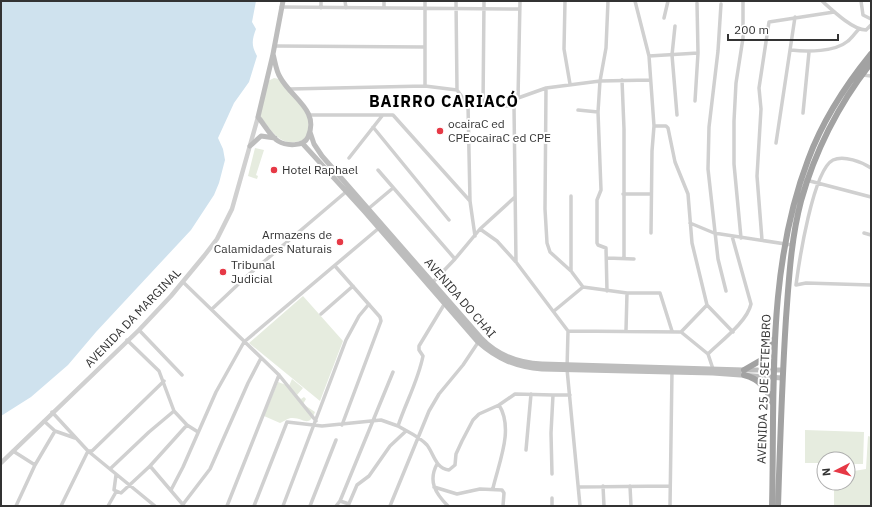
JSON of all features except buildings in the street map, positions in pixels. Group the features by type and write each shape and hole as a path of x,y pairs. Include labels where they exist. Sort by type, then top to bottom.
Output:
{"highway":[{"name":"AVENIDA 25 DE SETEMBRO","path":"778,506 782,370 788,288 790,219 825,121 861,66 871,54"},
{"name":"AVENIDA 25 DE SETEMBRO","path":"804,179 824,138 841,108 871,63"},
{"name":"AVENIDA 25 DE SETEMBRO","path":"772,506 775,333 789,244"},
{"path":"774,408 762,384 744,373 763,358 770,348 775,333"}],"main road":[{"name":"AVENIDA DA MARGINAL","path":"258,117 275,46 282,4"},
{"path":"273,54 280,78 310,115"},
{"path":"267,78 280,78"},
{"name":"AVENIDA DO CHAI","path":"310,115 310,132 317,150 433,282 479,340"},
{"path":"258,117 275,138 282,142 303,144 307,140 310,132"},
{"path":"250,146 261,136 275,138"},
{"name":"AVENIDA DO CHAI","path":"303,144 347,191 479,340 495,351 518,361 568,367 744,373 782,370"},
{"name":"AVENIDA DO CHAI","path":"672,370 712,369 782,378"}],"street":[{"path":"321,1 321,8"},
{"path":"345,1 346,8"},
{"path":"384,1 384,7"},
{"path":"425,86 426,1"},
{"path":"456,1 457,90 468,105 470,201 475,236"},
{"path":"483,106 484,1"},
{"path":"516,262 514,106 518,98 520,1"},
{"path":"565,1 564,49 570,84"},
{"path":"607,291 606,248 598,245 597,243 597,200 601,190 598,112 600,81 606,48 608,1"},
{"path":"635,1 649,56 654,126 652,151 651,233"},
{"path":"664,18 668,1"},
{"path":"741,238 734,164 734,120 735,87 743,38 743,1"},
{"path":"822,1 834,12 859,29 866,30 871,25"},
{"path":"861,1 863,15 871,19"},
{"path":"695,101 698,53 697,3"},
{"path":"282,4 321,8 425,7 520,9"},
{"path":"721,4 717,59 709,127 708,169 714,233 718,259 726,291"},
{"path":"762,240 758,196 761,109 759,84 769,22 834,12"},
{"path":"776,143 795,17"},
{"path":"675,26 672,55 677,115"},
{"path":"791,50 809,52 845,43 859,29"},
{"path":"275,46 425,47"},
{"path":"803,113 809,52"},
{"path":"649,56 698,53"},
{"path":"863,75 871,76"},
{"path":"622,80 624,129 624,258"},
{"path":"518,98 546,88 570,84 600,81 650,80"},
{"path":"290,89 425,86 457,90"},
{"path":"546,88 545,209 547,243 550,252 571,271 584,287 626,293 660,293 672,331"},
{"path":"468,105 514,106"},
{"path":"578,110 598,112"},
{"path":"310,115 382,116 388,114 397,118 470,201"},
{"path":"349,158 382,116"},
{"name":"AVENIDA DA MARGINAL","path":"1,463 52,412 139,330 183,282 217,238 232,209 258,117"},
{"path":"654,126 666,126 668,128 675,162 687,190 694,250 707,305 733,332"},
{"path":"373,127 449,220"},
{"path":"796,285 804,238 818,184 828,164 833,160 843,159 857,162 871,168"},
{"path":"378,170 455,259"},
{"path":"804,179 871,197"},
{"path":"368,209 393,188"},
{"path":"212,309 247,276 347,191"},
{"path":"623,194 652,194"},
{"path":"571,196 571,271"},
{"path":"433,282 480,229 516,197"},
{"path":"690,223 714,233 789,244"},
{"path":"171,490 184,467 216,392 244,342 379,228"},
{"path":"480,229 497,241 516,262 568,331 568,367 571,419 580,506"},
{"path":"864,233 871,235"},
{"path":"708,354 725,336 733,332 751,304 732,236"},
{"path":"607,258 634,259"},
{"path":"335,266 380,317 381,323 342,424"},
{"path":"183,282 279,375 316,421"},
{"path":"788,288 806,283 871,286"},
{"path":"321,314 353,286"},
{"path":"554,311 584,287"},
{"path":"626,293 626,330"},
{"path":"398,426 414,388 421,366 423,356 419,350 419,346 445,303"},
{"path":"283,506 346,340 369,304"},
{"path":"681,332 707,305"},
{"path":"139,330 182,375"},
{"path":"568,331 626,330 681,332 708,354 712,369"},
{"path":"127,340 156,366 164,381 174,411 187,425 198,432"},
{"path":"390,506 428,410 463,365 479,340"},
{"path":"150,466 184,505 210,469 236,408 261,358"},
{"path":"670,506 672,370"},
{"path":"336,506 340,501 371,422 393,372"},
{"path":"227,506 279,375"},
{"path":"61,506 88,451 92,451 164,381"},
{"path":"526,450 531,394"},
{"path":"254,506 286,424 290,422 313,426 381,420 398,426 417,437 428,447 437,464 446,469 452,468 455,465 456,454 475,417 500,405 512,395 570,395"},
{"path":"552,474 551,433 553,395"},
{"path":"493,488 506,429 504,414 500,405"},
{"path":"110,470 149,432 174,411"},
{"path":"52,412 88,451 155,506"},
{"path":"44,421 55,432 76,438"},
{"path":"116,492 124,492 187,425"},
{"path":"340,501 348,505 357,485 369,476 390,446 406,431"},
{"path":"16,506 35,465 55,432"},
{"path":"310,506 336,440"},
{"path":"13,451 35,465"},
{"path":"437,464 433,471 434,487 436,493 448,506"},
{"path":"108,506 116,492 114,488 116,475"},
{"path":"603,486 604,506"},
{"path":"630,486 631,506"},
{"path":"579,487 670,486"},
{"path":"434,487 461,494 480,489 493,488 502,490 504,493 503,506"},
{"path":"552,498 552,506"}],"shaded area":[{"path":"274,78 279,79 303,106 308,121 306,139 297,142 284,141 274,134 260,116 268,81"},
{"path":"255,148 264,150 256,175 258,176 257,179 248,176"},
{"path":"303,296 343,341 320,401 249,343"},
{"path":"292,379 303,388 297,395 301,399 304,397 306,399 303,404 315,412 310,420 305,421 291,418 280,423 264,416 278,382 289,386"},
{"path":"805,430 864,432 863,464 856,464 856,451 816,451 816,463 805,463"},
{"path":"868,436 871,437 871,506 834,506 834,491 856,491 856,471 866,469"}],"water":[{"path":"1,1 256,1 252,22 256,29 253,42 257,56 249,82 234,103 218,138 223,149 225,160 219,183 214,195 191,230 96,332 68,365 31,397 1,416"}],"place":[{"name":"ocairaC ed CPEocairaC ed CPE","path":"440,131"},
{"name":"Hotel Raphael","path":"274,170"},
{"name":"Armazens de Calamidades Naturais","path":"340,242"},
{"name":"Tribunal Judicial","path":"223,272"}],"district":[{"name":"BAIRRO CARIACÓ","path":"444,101"}]}
